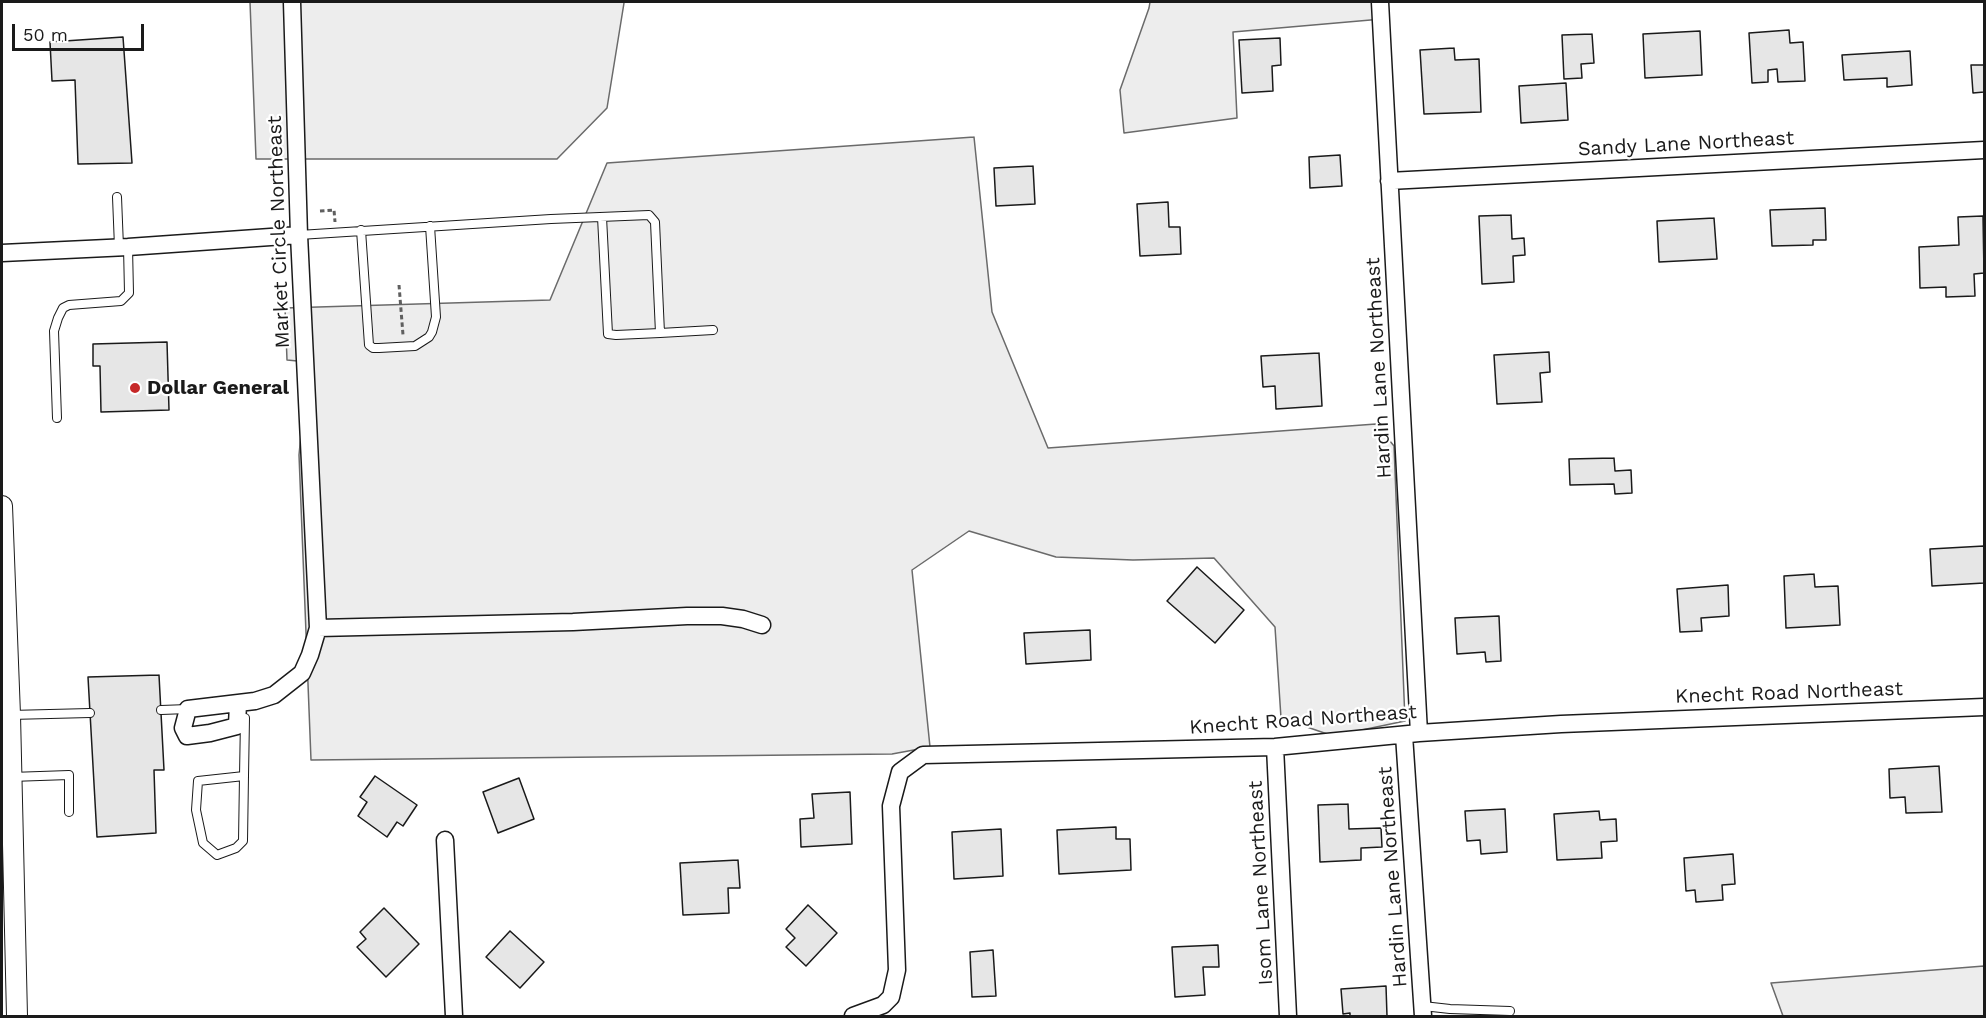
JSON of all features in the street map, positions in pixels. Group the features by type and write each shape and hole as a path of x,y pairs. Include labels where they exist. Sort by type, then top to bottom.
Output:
{"street":[{"name":"Market Circle Northeast","path":"188,709 241,703 274,695 302,673 318,628 299,235 292,2"},
{"name":"Hardin Lane Northeast","path":"1380,2 1423,1011"},
{"name":"Sandy Lane Northeast","path":"1389,181 1984,150"},
{"path":"2,253 299,235"},
{"path":"2,506 6,776 16,1017"},
{"path":"318,628 561,622 687,616 723,616 762,625"},
{"path":"188,709 183,728 187,736 237,726 241,703"},
{"name":"Knecht Road Northeast","path":"853,1017 884,1005 891,997 897,970 891,806 900,772 923,755 1275,747 1412,734 1560,724 1984,707"},
{"name":"Isom Lane Northeast","path":"1275,747 1288,1017"},
{"path":"446,840 454,1017"}],"lane":[{"path":"57,417 54,331 57,318 63,308 69,305 121,301 129,293 117,197"},
{"path":"299,235 649,215 655,222 660,333"},
{"path":"602,217 608,334 713,330"},
{"path":"361,230 369,345 373,348 416,346 429,337 434,326 430,226"},
{"path":"241,703 244,776 243,841 236,848 217,855 203,843 196,810 198,781 244,776"},
{"path":"161,710 188,709"},
{"path":"5,715 90,713"},
{"path":"6,776 69,775 69,812"},
{"path":"1423,1011 1450,1009 1510,1011"}],"path":[{"path":"399,285 402,335 413,335"}],"shaded area":[{"path":"250,2 624,3 607,108 557,159 256,159"},
{"path":"1150,2 1381,2 1382,19 1233,32 1237,118 1124,133 1120,90"},
{"path":"974,137 992,312 1048,448 1376,424 1394,446 1405,721 1333,736 1281,718 1275,627 1214,558 1133,560 1056,557 969,531 912,570 930,747 892,754 311,760 299,455 308,362 287,360 285,308 550,300 607,163"},
{"path":"1984,966 1984,1016 1783,1016 1771,983"}],"building":[{"path":"1789,30 1790,43 1803,42 1805,81 1778,82 1777,69 1768,70 1768,82 1752,83 1749,33"},
{"path":"1700,31 1702,75 1645,78 1643,34"},
{"path":"1592,34 1594,63 1581,64 1582,78 1564,79 1562,35"},
{"path":"123,37 132,163 78,164 75,80 52,81 50,42"},
{"path":"1280,38 1281,65 1272,66 1273,91 1242,93 1239,40"},
{"path":"1454,48 1455,60 1479,59 1481,112 1424,114 1420,50"},
{"path":"1910,51 1912,85 1887,87 1887,78 1844,80 1842,55"},
{"path":"1971,65 1984,65 1984,92 1973,93"},
{"path":"1566,83 1568,120 1521,123 1519,86"},
{"path":"1340,155 1342,186 1310,188 1309,157"},
{"path":"1033,166 1035,204 996,206 994,168"},
{"path":"1168,202 1169,227 1180,227 1181,254 1140,256 1137,204"},
{"path":"1825,208 1826,240 1813,240 1813,245 1772,246 1770,210"},
{"path":"1511,215 1512,239 1524,238 1525,255 1513,256 1514,282 1482,284 1479,216"},
{"path":"1983,216 1984,273 1974,274 1975,296 1946,297 1946,287 1920,288 1919,247 1959,245 1958,217"},
{"path":"1714,218 1717,259 1659,262 1657,221"},
{"name":"Dollar General","path":"167,342 169,410 101,412 100,366 93,366 93,344"},
{"path":"1549,352 1550,372 1540,373 1542,402 1497,404 1494,355"},
{"path":"1319,353 1322,406 1276,409 1275,386 1263,387 1261,356"},
{"path":"1614,458 1615,471 1631,470 1632,493 1615,494 1614,484 1570,485 1569,459"},
{"path":"1984,546 1984,583 1932,586 1930,549"},
{"path":"1197,567 1244,610 1215,643 1167,601"},
{"path":"1814,574 1815,587 1838,586 1840,625 1786,628 1784,576"},
{"path":"1728,585 1729,616 1701,618 1702,631 1680,632 1677,589"},
{"path":"1499,616 1501,661 1486,662 1485,652 1457,654 1455,618"},
{"path":"1090,630 1091,660 1026,664 1024,633"},
{"path":"159,675 164,770 154,770 156,833 97,837 88,677"},
{"path":"1939,766 1942,812 1906,813 1905,797 1890,798 1889,769"},
{"path":"375,776 417,805 403,826 397,822 387,837 358,816 367,802 360,797"},
{"path":"519,778 534,819 498,833 483,792"},
{"path":"850,792 852,844 801,847 800,819 814,818 812,794"},
{"path":"1348,804 1349,829 1381,828 1382,847 1361,848 1361,860 1320,862 1318,805"},
{"path":"1505,809 1507,852 1481,854 1480,840 1467,841 1465,811"},
{"path":"1599,811 1600,820 1616,819 1617,841 1601,842 1602,858 1557,860 1554,814"},
{"path":"1116,827 1116,839 1130,839 1131,870 1059,874 1057,830"},
{"path":"1001,829 1003,876 954,879 952,832"},
{"path":"1733,854 1735,884 1722,885 1723,900 1696,902 1695,890 1686,891 1684,858"},
{"path":"738,860 740,888 728,888 729,913 683,915 680,863"},
{"path":"808,905 837,933 806,966 786,947 795,938 786,929"},
{"path":"384,908 419,944 386,977 357,947 366,939 360,932"},
{"path":"510,931 544,962 520,988 486,957"},
{"path":"1218,945 1219,967 1203,967 1205,995 1175,997 1172,947"},
{"path":"993,950 996,996 972,997 970,952"},
{"path":"1386,986 1387,1016 1343,1014 1341,989"}],"place":[{"name":"Dollar General","path":"135,388"}]}
